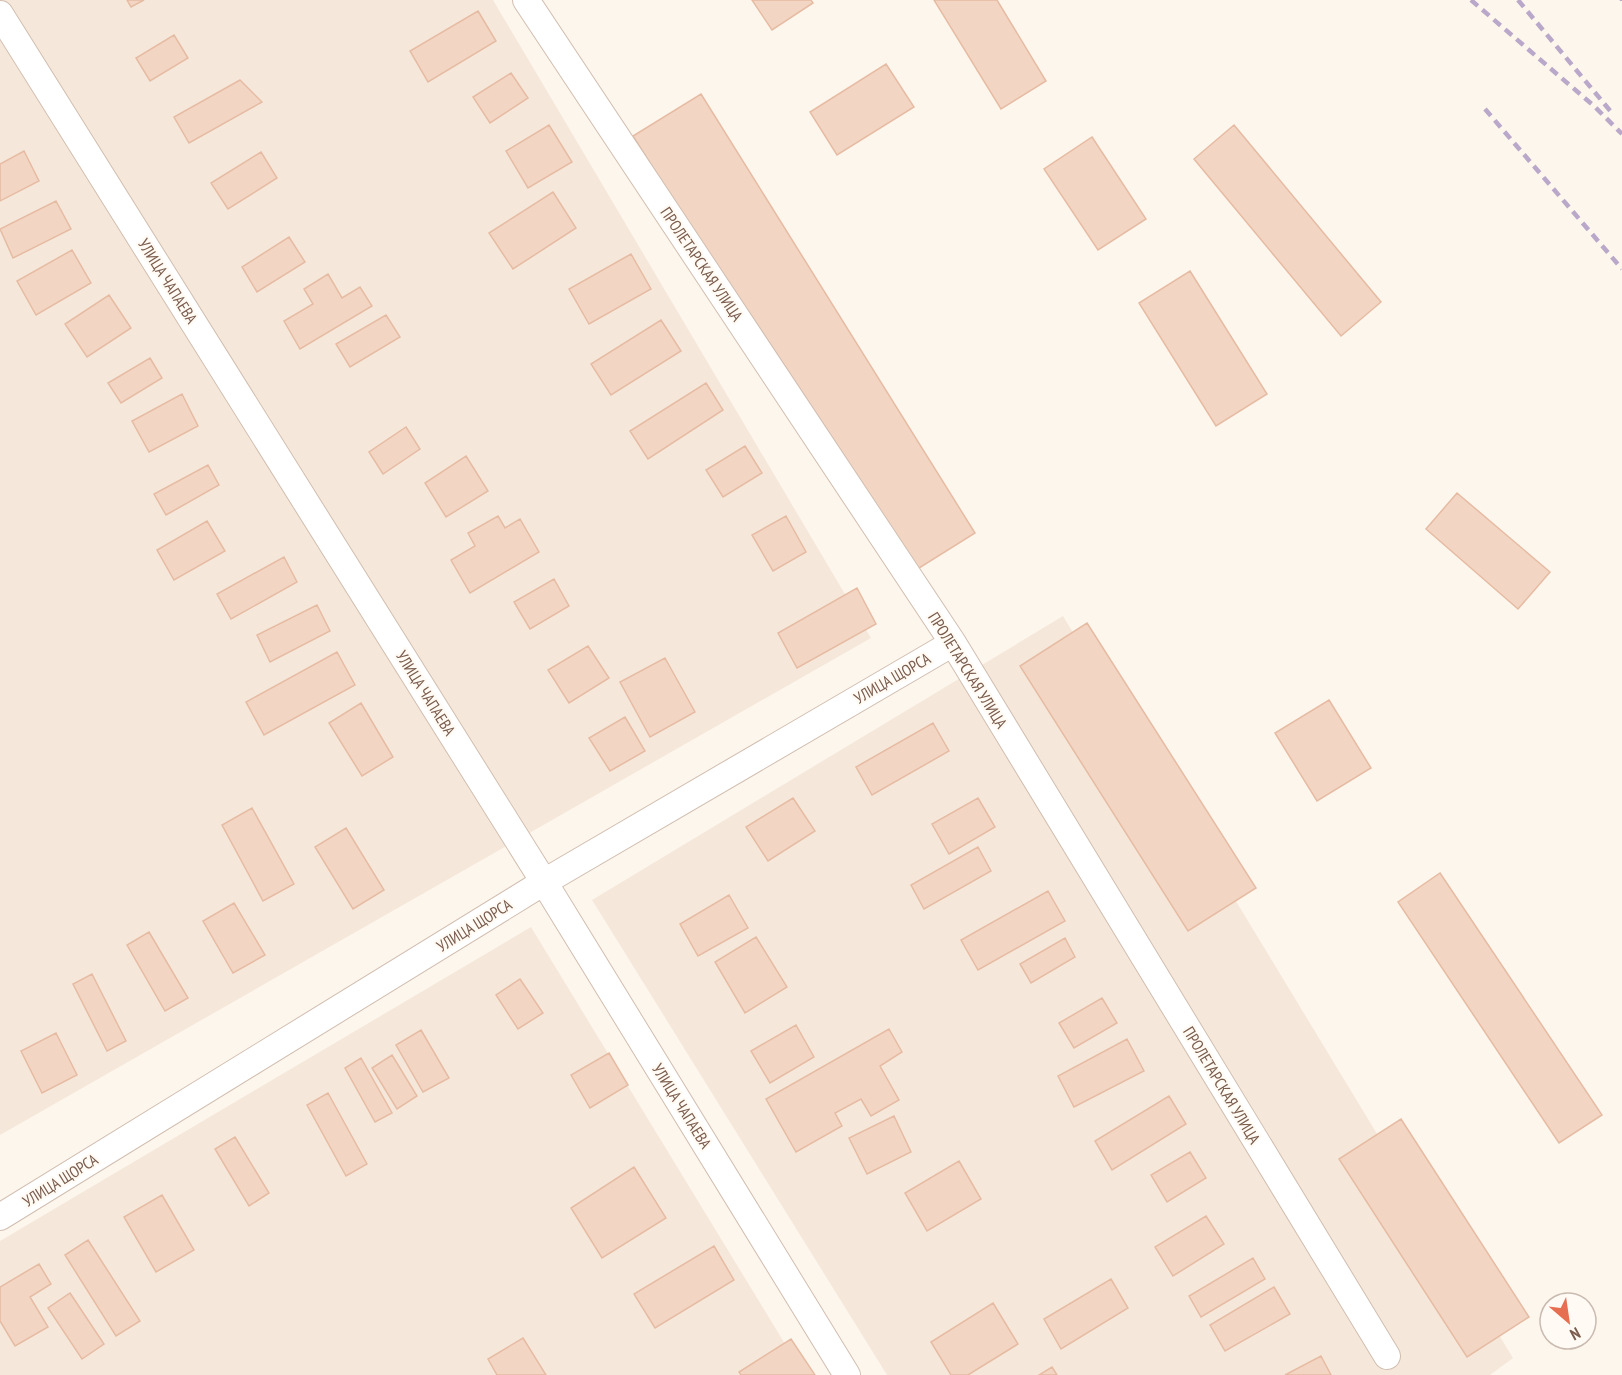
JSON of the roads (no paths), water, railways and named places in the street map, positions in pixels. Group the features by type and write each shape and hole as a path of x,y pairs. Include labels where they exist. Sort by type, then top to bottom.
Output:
{"street":[{"name":"ПРОЛЕТАРСКАЯ УЛИЦА","path":"526,0 953,643 1387,1356"},
{"name":"УЛИЦА ЧАПАЕВА","path":"0,14 544,882 847,1375"},
{"name":"УЛИЦА ЩОРСА","path":"0,1216 544,882 953,643"}],"railway":[{"path":"1471,0 1594,106 1622,134"},
{"path":"1518,0 1612,113"},
{"path":"1485,109 1622,269"}]}
